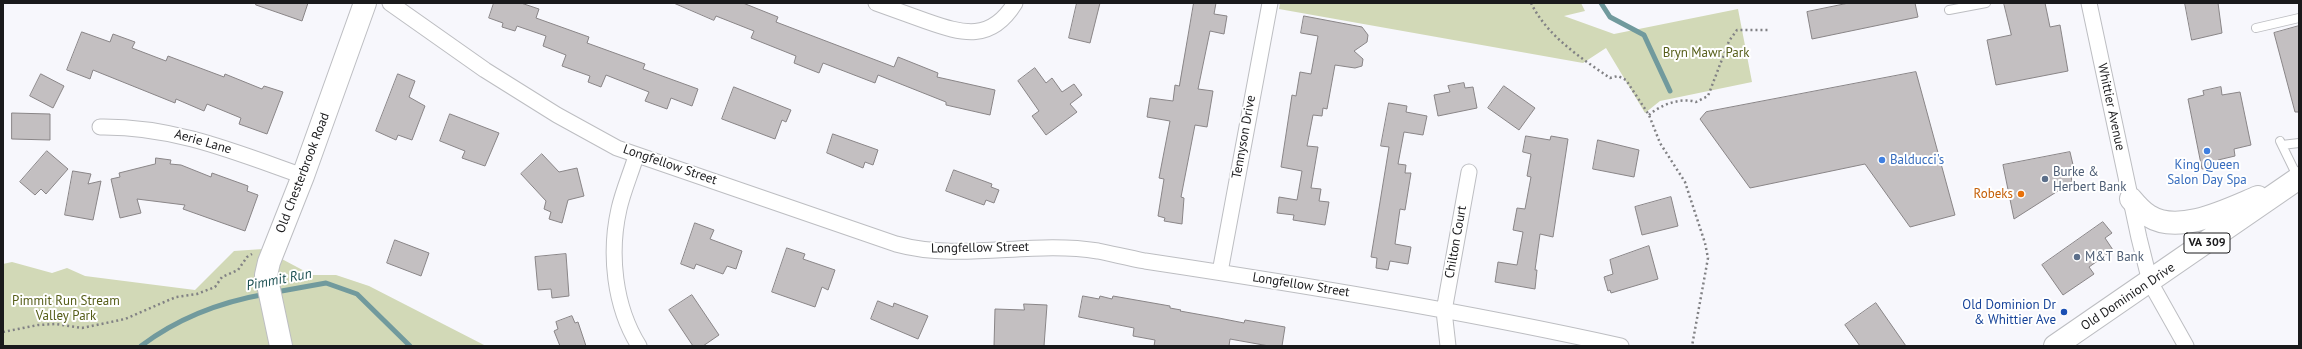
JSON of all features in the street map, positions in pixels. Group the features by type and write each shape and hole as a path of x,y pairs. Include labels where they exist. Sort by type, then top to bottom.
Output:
{"main road":[{"name":"Old Chesterbrook Road","path":"281,346 274,319 266,274 269,262 303,176 365,3"},
{"path":"2131,199 2150,217 2172,223 2182,223 2217,212 2296,180"},
{"name":"Old Dominion Drive","path":"2055,346 2296,180"}],"street":[{"name":"Longfellow Street","path":"390,3 485,70 557,115 617,148 636,156 706,177 906,247 932,251 1059,246 1351,293 1444,312 1539,328 1621,346"},
{"path":"876,3 956,32 971,33 985,30 998,23 1009,13 1015,3"},
{"name":"Tennyson Drive","path":"1220,272 1270,3"},
{"name":"Whittier Avenue","path":"2089,3 2150,282 2186,346"},
{"name":"Aerie Lane","path":"100,127 158,130 189,137 303,176"},
{"path":"636,156 619,207 615,234 614,261 618,288 625,316 639,346"},
{"name":"Chilton Court","path":"1447,341 1444,312 1468,172"},
{"path":"1435,346 1447,341"}],"lane":[{"path":"1949,10 1986,3"},
{"path":"2256,28 2299,18"},
{"path":"2296,180 2281,143 2299,143"}],"path":[{"path":"1531,3 1538,17 1556,34 1565,46 1592,63 1610,78 1618,76 1626,80 1649,115 1660,144 1685,182 1708,258 1692,346"},
{"path":"1649,115 1656,109 1669,104 1687,99 1696,102 1708,96 1729,41 1737,30 1768,30"},
{"path":"3,332 38,325 56,324 82,328 125,318 171,299 197,294 215,287 226,275 238,270 247,257 253,253"}],"green space":[{"name":"Bryn Mawr Park","path":"1280,3 1581,3 1585,11 1564,16 1614,34 1738,9 1752,82 1660,101 1645,113 1606,48 1583,63 1279,9"},
{"name":"Pimmit Run Stream Valley Park","path":"263,249 312,275 336,275 369,286 486,346 3,346 3,264 12,262 52,273 67,268 85,276 195,290 234,251"}],"building":[{"path":"256,3 308,3 302,21 256,5"},
{"path":"494,3 521,3 539,9 536,18 589,37 587,43 645,64 643,69 698,89 692,106 671,98 667,109 645,101 649,92 606,75 601,87 588,82 590,76 562,66 566,55 543,46 546,36 517,26 515,31 502,27 503,23 489,18"},
{"path":"674,3 743,3 778,17 776,22 894,67 898,57 938,73 937,77 995,90 990,115 946,105 946,102 878,75 875,83 823,63 819,73 794,63 796,56 751,38 754,31 716,16 714,20"},
{"path":"1077,3 1100,3 1090,43 1069,38"},
{"path":"1194,3 1216,3 1214,14 1227,16 1224,34 1210,31 1198,89 1213,91 1207,127 1195,125 1181,197 1184,198 1182,224 1164,221 1165,218 1158,216 1164,179 1159,178 1170,121 1147,117 1150,98 1173,101 1175,85 1179,86"},
{"path":"1849,3 1915,3 1918,17 1812,39 1807,12"},
{"path":"2004,3 2045,3 2050,27 2060,25 2068,71 1996,85 1987,40 2011,35"},
{"path":"2185,3 2218,3 2222,33 2192,40"},
{"path":"1304,16 1362,27 1368,35 1367,42 1354,51 1363,59 1362,66 1355,68 1335,65 1327,109 1323,108 1322,116 1313,115 1307,146 1318,147 1311,188 1321,189 1319,201 1329,202 1325,225 1293,220 1294,215 1277,213 1279,197 1297,200 1302,171 1281,167 1292,95 1296,96 1300,72 1311,74 1318,36 1301,33"},
{"path":"2299,26 2299,112 2295,112 2274,33"},
{"path":"82,32 110,42 113,34 135,42 132,48 166,61 168,56 224,77 225,74 262,89 264,86 283,92 267,134 239,124 241,118 207,104 204,111 176,99 175,103 93,70 90,79 67,70"},
{"path":"1035,68 1046,83 1052,78 1062,92 1074,84 1082,95 1070,104 1077,112 1046,135 1032,116 1039,111 1018,81"},
{"path":"1916,72 1955,215 1910,227 1865,164 1750,188 1700,119 1706,112"},
{"path":"41,74 64,86 53,108 30,96"},
{"path":"398,74 415,81 409,97 425,106 412,140 398,135 396,140 376,131"},
{"path":"1464,83 1465,88 1473,87 1477,108 1438,116 1434,95 1450,92 1448,86"},
{"path":"1504,86 1535,108 1519,130 1488,108"},
{"path":"734,87 791,110 786,122 782,120 775,139 722,119"},
{"path":"2221,87 2222,95 2240,92 2251,145 2234,149 2235,156 2218,160 2220,166 2202,169 2188,99 2204,95 2203,91"},
{"path":"1389,103 1407,106 1406,112 1427,116 1423,135 1404,132 1398,164 1406,165 1405,173 1411,173 1405,210 1400,209 1395,244 1411,247 1408,264 1390,261 1388,270 1376,268 1377,258 1371,257 1389,147 1381,146"},
{"path":"12,113 50,114 50,140 12,139"},
{"path":"450,114 499,133 485,166 462,158 465,151 440,141"},
{"path":"833,134 878,150 873,165 865,162 863,168 827,153"},
{"path":"1526,136 1550,140 1551,136 1568,139 1553,237 1540,234 1535,270 1537,270 1535,289 1495,282 1498,262 1517,265 1523,232 1513,230 1517,208 1525,209 1531,177 1527,176 1531,154 1523,152"},
{"path":"1598,140 1639,150 1634,177 1593,169"},
{"path":"47,151 68,169 46,194 41,189 35,195 20,182"},
{"path":"2070,152 2074,169 2070,170 2072,182 2014,219 2003,165"},
{"path":"542,154 559,172 577,168 584,196 568,200 562,223 549,219 551,212 544,209 546,201 521,174"},
{"path":"156,158 171,160 170,164 181,165 211,177 212,173 248,186 247,191 258,195 245,231 183,209 185,205 137,199 141,213 120,218 111,179 120,177 119,173 155,164"},
{"path":"954,170 992,184 991,187 999,190 994,203 986,200 984,205 946,191"},
{"path":"73,171 91,174 88,184 101,181 93,220 65,215"},
{"path":"1671,197 1678,226 1642,235 1635,207"},
{"name":"M&T Bank","path":"2103,222 2112,233 2105,238 2113,250 2089,267 2094,274 2063,295 2042,265"},
{"path":"695,223 714,230 710,239 742,251 736,269 727,266 723,274 696,264 694,269 681,264"},
{"path":"395,240 429,253 421,276 387,263"},
{"path":"1649,246 1658,279 1611,293 1610,290 1608,291 1604,277 1613,274 1610,260"},
{"path":"787,248 805,254 803,259 835,270 828,290 822,287 815,307 772,292"},
{"path":"566,254 569,296 552,298 551,289 538,290 535,257"},
{"path":"692,295 719,335 703,346 693,346 669,310"},
{"path":"1083,296 1099,299 1100,296 1112,299 1113,296 1170,306 1170,308 1181,310 1180,311 1244,323 1245,320 1285,327 1282,346 1269,346 1230,339 1229,346 1154,346 1155,340 1133,336 1134,328 1079,317"},
{"path":"878,301 893,307 894,303 928,316 918,339 871,319"},
{"path":"1876,303 1906,346 1860,346 1845,325"},
{"path":"1024,304 1047,305 1044,346 994,346 995,309 1024,310"},
{"path":"572,316 575,323 578,322 586,346 560,346 554,331 558,329 556,322"}],"waterway":[{"path":"1601,3 1610,17 1644,35 1670,91"},
{"name":"Pimmit Run","path":"276,292 326,283 357,294 410,346"},
{"name":"Pimmit Run","path":"141,346 170,327 200,312 249,297 266,294"}],"place":[{"name":"King Queen Salon Day Spa","path":"2207,151"},
{"name":"Balducci's","path":"1882,160"},
{"name":"Burke & Herbert Bank","path":"2045,179"},
{"name":"Robeks","path":"2021,194"},
{"name":"M&T Bank","path":"2077,257"},
{"name":"Old Dominion Dr & Whittier Ave","path":"2064,312"}]}
